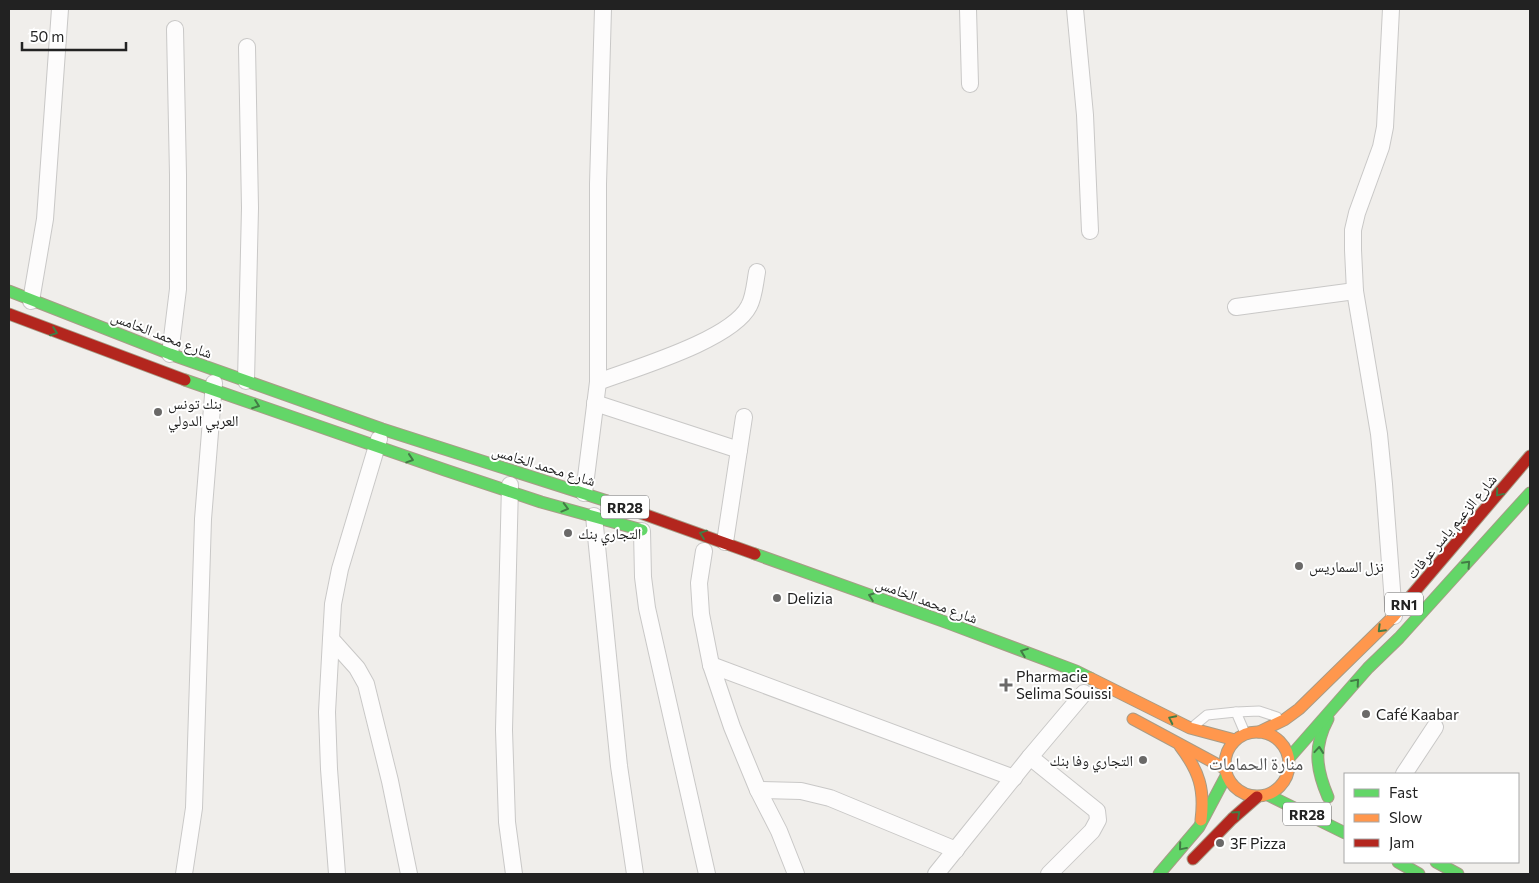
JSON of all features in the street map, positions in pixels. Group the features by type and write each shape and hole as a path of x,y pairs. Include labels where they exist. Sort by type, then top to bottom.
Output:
{"main road":[{"name":"شارع محمد الخامس","path":"9,291 215,371 382,430 584,493 725,542 1076,671 1190,728 1235,740"},
{"name":"RR28","path":"9,314 135,362 376,448 510,492 647,532"},
{"name":"شارع الزعيم ياسر عرفات","path":"1259,732 1284,720 1314,696 1394,616 1530,456"},
{"name":"RN1","path":"1289,758 1368,668 1424,611 1530,493"},
{"path":"1328,797 1319,774 1317,750 1323,727 1335,706"},
{"path":"1127,716 1178,743 1225,772"},
{"name":"RN1","path":"1235,740 1245,734 1259,732"},
{"path":"1184,869 1232,819 1262,796 1278,789 1293,773 1285,748 1269,734 1259,732"},
{"path":"1235,740 1228,748 1224,758 1225,772 1231,785 1247,795 1262,796"},
{"path":"1178,743 1192,761 1201,782 1204,804 1199,827"},
{"path":"1159,874 1199,827 1225,772"},
{"name":"RR28","path":"1312,786 1340,804"},
{"name":"RR28","path":"1262,796 1344,833"},
{"path":"1400,863 1419,874"},
{"path":"1438,863 1458,874"}],"street":[{"path":"31,301 45,219 60,9"},
{"path":"584,493 598,382 598,184 603,9"},
{"path":"968,9 970,84"},
{"path":"1075,9 1085,115 1090,231"},
{"path":"1391,9 1385,127 1381,147 1353,230 1355,291 1379,434 1394,616"},
{"path":"170,354 178,289 175,29"},
{"path":"246,381 250,208 248,47"},
{"path":"598,382 700,343 731,327 750,305 757,272"},
{"path":"1236,308 1355,291"},
{"path":"184,874 194,808 204,519 215,371"},
{"path":"596,404 739,450"},
{"path":"725,542 744,417"},
{"path":"337,874 326,712 333,604 340,569 382,430"},
{"path":"511,471 504,730 508,822 514,874"},
{"path":"594,516 619,766 634,874"},
{"path":"647,532 643,577 648,608 707,874"},
{"path":"704,551 699,583 701,614 711,664 732,727 758,790 779,831 796,874"},
{"path":"331,638 357,668 366,684 410,874"},
{"path":"711,664 1014,778"},
{"path":"936,874 1084,693"},
{"path":"1405,773 1435,727"},
{"path":"1030,757 1097,811 1098,820 1092,830 1049,874"},
{"path":"758,790 801,791 830,798 956,850"}],"lane":[{"path":"1190,728 1208,715 1236,712 1259,711 1284,720"},
{"path":"1236,712 1245,734"}],"traffic: fast":[{"path":"9,291 170,354 382,429 607,501"},
{"path":"185,380 541,502 642,530"},
{"path":"1289,758 1368,668 1399,638 1530,493"},
{"path":"755,554 948,623 1090,678"},
{"path":"1328,719 1323,729 1318,749 1321,777 1328,797"},
{"path":"1159,874 1199,827 1226,776"},
{"path":"1268,795 1344,833"},
{"path":"1400,863 1419,874"},
{"path":"1438,863 1458,874"}],"traffic: slow":[{"path":"1259,732 1284,720 1299,709 1405,603"},
{"path":"1090,678 1190,728 1235,740"},
{"path":"1133,719 1224,768"},
{"path":"1251,732 1263,732 1280,741 1287,752 1289,764 1287,776 1280,787 1263,796 1251,796 1239,791 1230,782 1225,770 1225,758 1230,746 1239,737 1251,732"},
{"path":"1180,746 1192,764 1199,781 1202,799 1201,820"}],"traffic: jam":[{"path":"9,314 185,380"},
{"path":"1405,603 1530,456"},
{"path":"607,501 755,554"},
{"path":"1193,859 1232,819 1257,797"}],"place":[{"name":"بنك تونس العربي الدولي","path":"158,412"},
{"name":"التجاري بنك","path":"568,533"},
{"name":"نزل السماريس","path":"1299,566"},
{"name":"Delizia","path":"777,598"},
{"name":"Pharmacie Selima Souissi","path":"1006,685"},
{"name":"Café Kaabar","path":"1366,714"},
{"name":"التجاري وفا بنك","path":"1143,760"},
{"name":"3F Pizza","path":"1220,843"}],"district":[{"name":"منارة الحمامات","path":"1256,763"}]}
